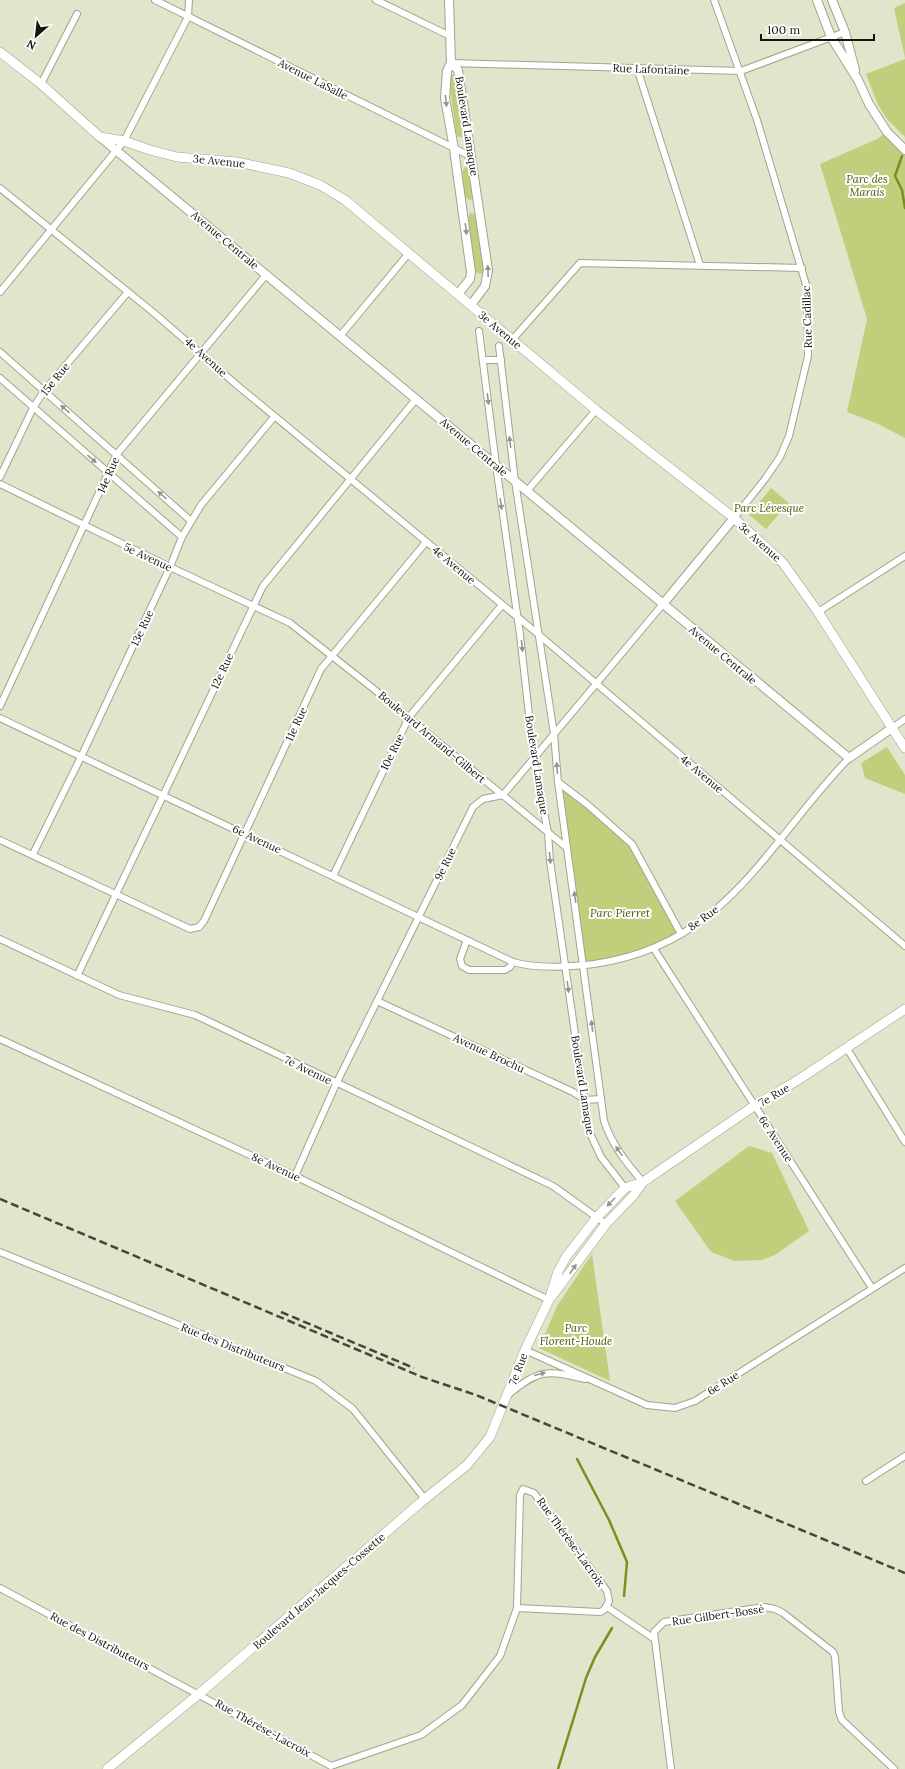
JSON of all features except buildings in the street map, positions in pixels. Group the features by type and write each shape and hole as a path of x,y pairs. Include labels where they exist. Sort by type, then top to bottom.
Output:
{"main road":[{"path":"0,52 41,84 100,137"},
{"name":"3e Avenue","path":"100,137 124,141 177,157 237,162 270,168 320,185 344,200 596,410 734,518 783,563 818,612 905,748"},
{"name":"7e Rue","path":"508,1395 525,1350 549,1300 558,1272 566,1257 597,1217 625,1188 643,1182 754,1106 798,1080 905,1009"},
{"name":"7e Rue","path":"549,1300 606,1224 633,1196 643,1182"},
{"name":"Boulevard Jean-Jacques-Cossette","path":"107,1769 199,1694 425,1499 467,1465 490,1437 508,1395"}],"street":[{"name":"Avenue LaSalle","path":"155,0 472,157"},
{"path":"0,292 124,141 188,17 189,0"},
{"path":"376,0 450,36"},
{"path":"449,0 450,63"},
{"name":"Rue Cadillac","path":"663,604 734,518 765,479 780,457 789,436 808,356 807,288 802,268 757,120 714,0"},
{"path":"817,0 831,37 858,80 869,104 887,132 905,150"},
{"path":"832,0 845,32 858,80"},
{"path":"41,84 77,14"},
{"name":"Rue Lafontaine","path":"450,63 740,72 845,32"},
{"name":"Boulevard Lamaque","path":"458,294 470,278 471,272 454,149 445,98 447,72 450,63 458,70 488,270 486,286 471,305"},
{"path":"637,68 700,266"},
{"name":"Avenue Centrale","path":"100,137 849,758"},
{"name":"4e Avenue","path":"0,188 128,292 200,352 274,417 538,634 905,946"},
{"path":"340,336 408,253"},
{"path":"512,340 580,263 802,268"},
{"name":"14e Rue","path":"0,706 117,454 200,352 266,275"},
{"name":"15e Rue","path":"0,477 33,408 44,391 128,292"},
{"name":"Boulevard Lamaque","path":"479,331 518,618 534,759 548,833 550,861 589,1131 595,1147 625,1188"},
{"name":"Boulevard Lamaque","path":"499,346 515,481 554,734 566,848 584,965 604,1121 608,1134 617,1149 643,1182"},
{"path":"0,352 191,521"},
{"path":"483,360 501,360"},
{"path":"0,378 182,537"},
{"name":"12e Rue","path":"77,976 164,796 252,605 273,572 416,399"},
{"path":"527,491 596,410"},
{"name":"13e Rue","path":"33,854 81,757 170,567 182,537 201,506 274,417"},
{"name":"5e Avenue","path":"0,484 84,526 297,627"},
{"name":"11e Rue","path":"116,895 190,929 199,927 204,921 321,670 426,542"},
{"path":"818,612 905,556"},
{"path":"503,795 663,604"},
{"name":"10e Rue","path":"333,876 409,717 502,605"},
{"name":"Boulevard Armand-Gilbert","path":"297,627 332,657 409,717 566,848"},
{"name":"6e Avenue","path":"0,718 513,962"},
{"name":"8e Rue","path":"513,962 524,965 565,966 614,961 654,949 681,934 715,911 732,896 780,840 828,780 849,758 905,719"},
{"path":"558,782 632,844 681,934"},
{"name":"9e Rue","path":"295,1176 336,1084 473,807 482,799 503,795"},
{"path":"0,840 33,854 116,895"},
{"name":"7e Avenue","path":"0,939 119,995 195,1015 336,1084 553,1186 606,1224"},
{"path":"467,940 460,959 462,966 469,970 505,970 510,967 513,962"},
{"name":"6e Avenue","path":"654,949 872,1288"},
{"name":"Avenue Brochu","path":"377,1001 573,1092 585,1100"},
{"name":"8e Avenue","path":"0,1039 295,1176 549,1300"},
{"path":"846,1047 905,1142"},
{"path":"585,1100 601,1099"},
{"name":"Rue des Distributeurs","path":"0,1252 316,1381 353,1409 425,1499"},
{"name":"6e Rue","path":"525,1350 577,1372 591,1380 647,1405 675,1408 695,1401 905,1268"},
{"path":"508,1395 527,1379 540,1373 563,1374 591,1380"},
{"path":"866,1481 905,1456"},
{"name":"Rue Thérèse-Lacroix","path":"199,1694 331,1766 421,1735 462,1705 500,1656 517,1608 520,1495 523,1489 534,1493 607,1591 609,1601 607,1607"},
{"name":"Rue des Distributeurs","path":"0,1588 199,1694"},
{"path":"517,1608 600,1612 607,1607 653,1638 671,1769"},
{"name":"Rue Gilbert-Bossé","path":"653,1638 654,1632 664,1622 764,1607 775,1609 783,1613 832,1652 835,1658 839,1712 842,1720 894,1769"}],"green space":[{"path":"905,3 905,58 894,8"},
{"path":"905,59 905,137 887,119 878,105 866,74"},
{"path":"451,75 455,75 463,137 458,137 456,133 449,79"},
{"name":"Parc des Marais","path":"887,132 905,150 905,438 878,424 847,412 867,319 820,164 877,139"},
{"path":"465,167 469,168 474,199 469,200 465,197 462,172"},
{"path":"470,213 476,214 485,271 481,274 477,273 475,270 468,218"},
{"name":"Parc Lévesque","path":"771,488 789,503 766,529 749,515"},
{"path":"887,747 905,775 905,794 865,778 861,763"},
{"name":"Parc Pierret","path":"558,782 632,844 681,934 654,949 584,965"},
{"path":"749,1146 772,1153 809,1231 775,1255 762,1260 735,1261 711,1252 675,1201"},
{"name":"Parc Florent-Houde","path":"592,1254 610,1381 539,1348 557,1306"}],"waterway":[{"path":"902,156 895,176 902,190 905,208"},
{"path":"577,1459 609,1520 627,1562 624,1596"},
{"path":"558,1769 586,1678 595,1657 612,1628"}],"railway":[{"path":"0,1199 422,1377 476,1395 905,1573"},
{"path":"281,1312 414,1368"}]}
